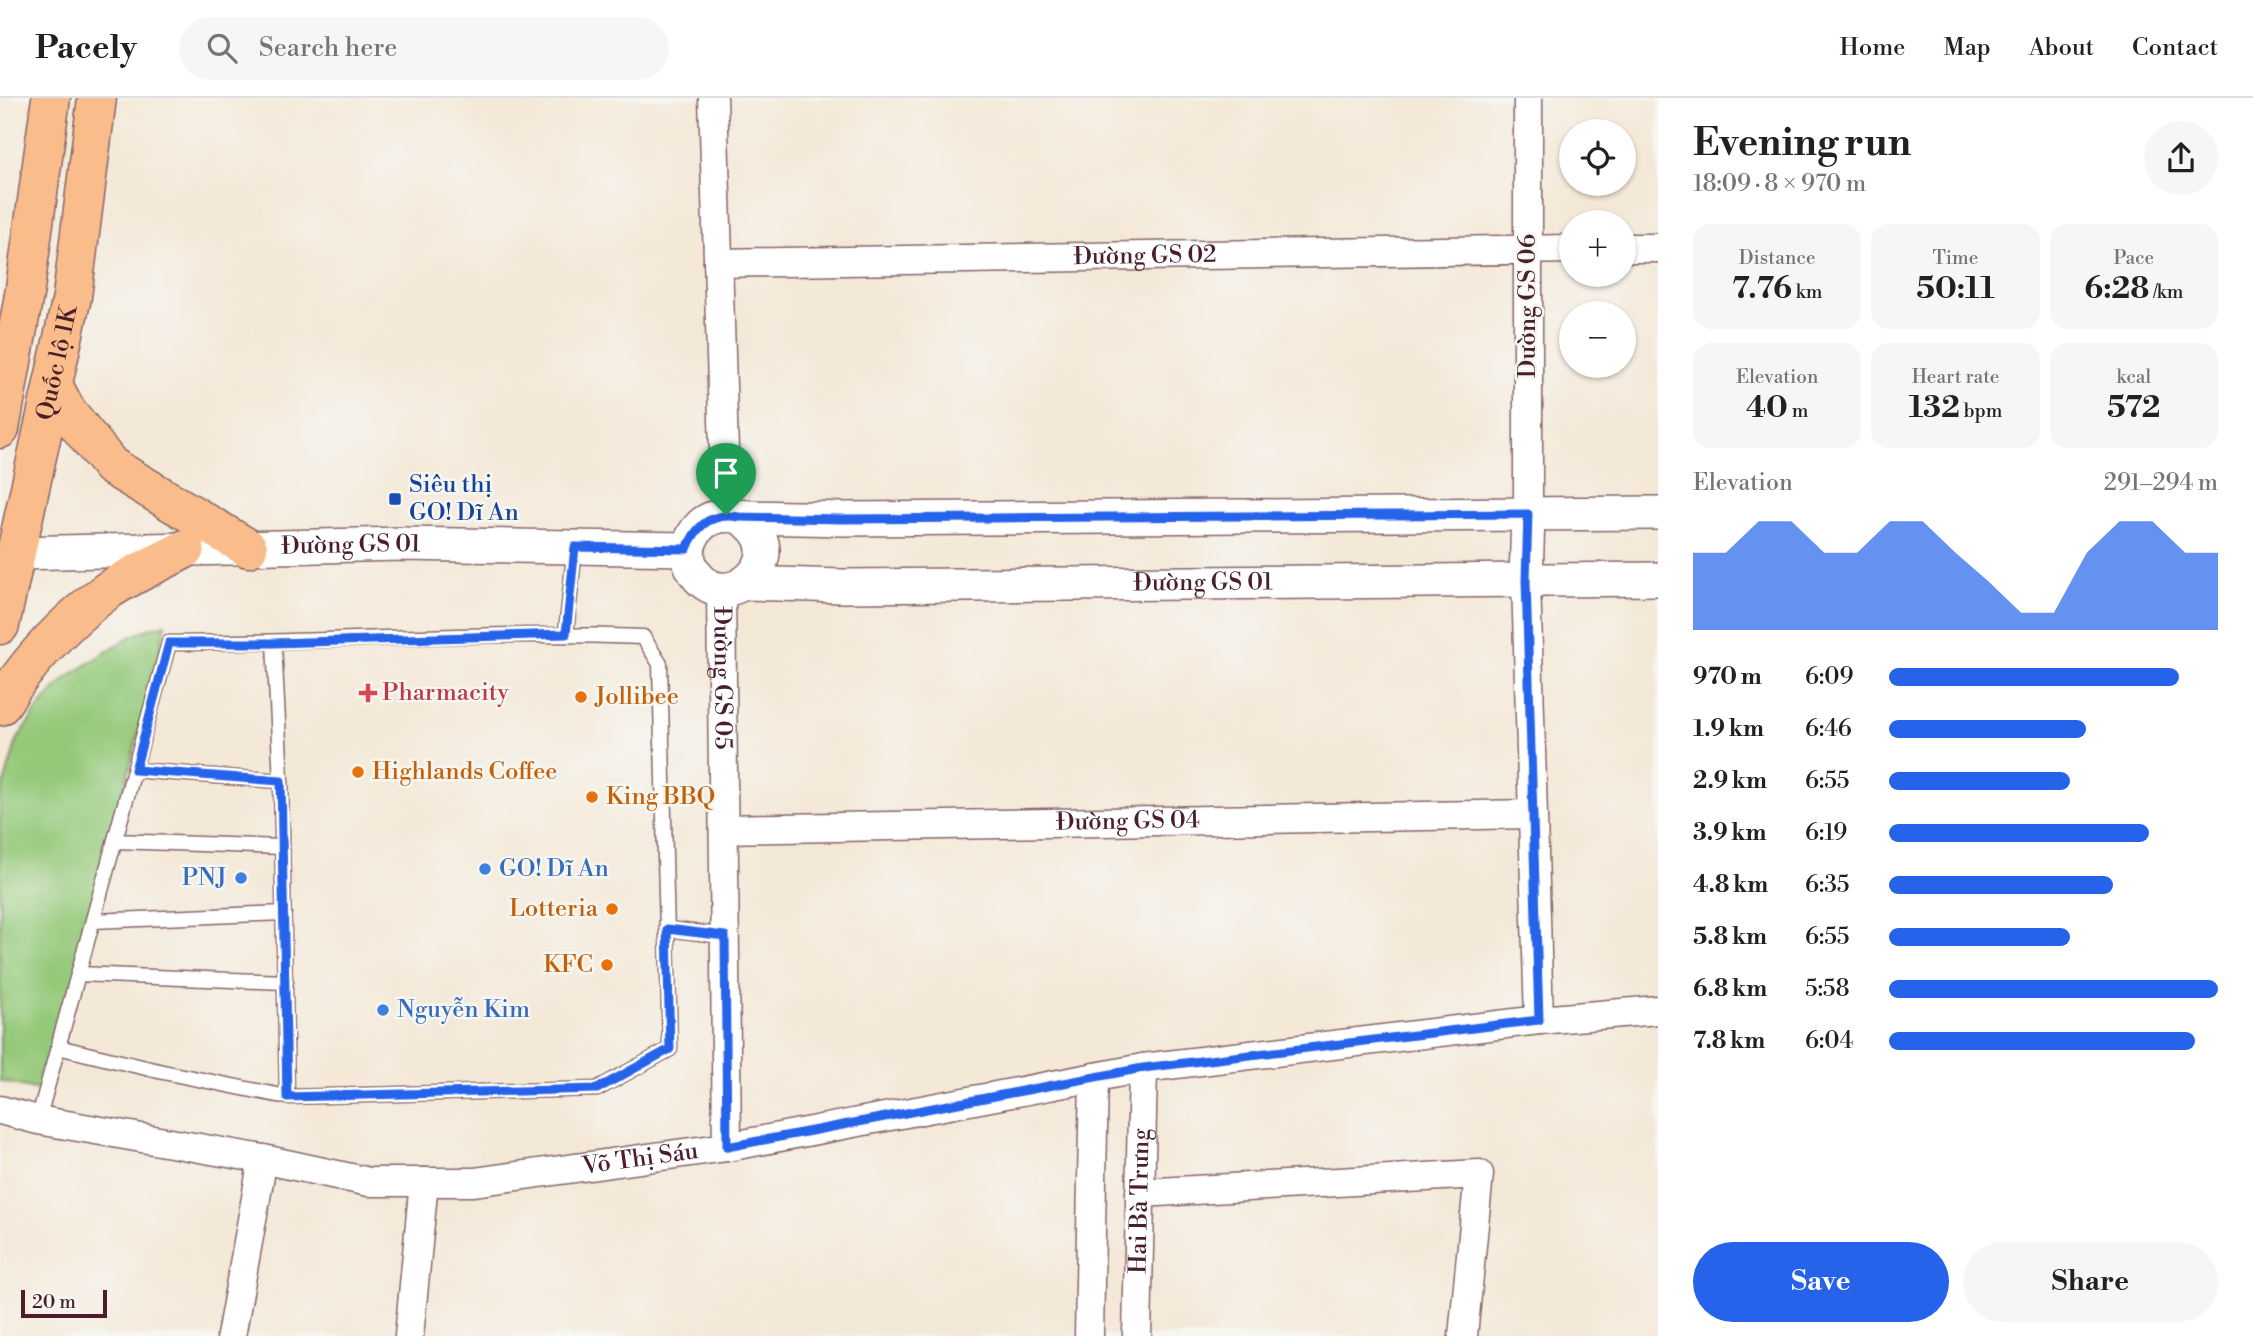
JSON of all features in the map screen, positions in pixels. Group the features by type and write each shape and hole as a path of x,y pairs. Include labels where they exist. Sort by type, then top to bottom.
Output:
{"main road":[{"name":"Quốc lộ 1K","path":"0,429 25,289 51,98"},
{"name":"Quốc lộ 1K","path":"0,625 8,553 53,385 72,296 97,98"},
{"path":"53,385 66,410 111,466 248,548"},
{"path":"0,706 19,676 56,635 104,593 185,549"}],"street":[{"path":"713,98 718,264 732,516"},
{"name":"Dường GS 06","path":"1528,98 1528,514"},
{"path":"1636,248 1658,248"},
{"name":"Đường GS 02","path":"718,264 1559,249"},
{"path":"732,516 748,522 757,532 763,553 755,575 733,586 708,585 698,577 691,566 687,549 697,528 707,520 732,516 842,519 1658,513"},
{"path":"1528,514 1526,580 1539,1020"},
{"name":"Đường GS 01","path":"8,553 401,544 687,549"},
{"name":"Đường GS 01","path":"733,586 1658,579"},
{"name":"Đường GS 05","path":"727,1147 724,829 733,586"},
{"name":"Đường GS 04","path":"724,829 1532,814"},
{"name":"Võ Thị Sáu","path":"0,1110 38,1120 263,1159 369,1182 474,1182 727,1147 1143,1068 1539,1020 1658,1010"},
{"name":"Hai Bà Trưng","path":"1137,1336 1143,1068"},
{"name":"Hai Bà Trưng","path":"1089,1336 1094,1077"},
{"path":"231,1336 263,1159"},
{"path":"1140,1193 1479,1174 1463,1336"},
{"path":"409,1336 424,1182"}],"lane":[{"path":"566,634 575,547"},
{"path":"38,1120 58,1047 78,974 135,770 169,643 274,643 566,634 643,636 660,664 670,1049 597,1089 287,1097 58,1047"},
{"path":"274,643 281,781 287,1097"},
{"path":"135,770 281,781"},
{"path":"115,841 282,847"},
{"path":"93,921 284,913"},
{"path":"667,929 725,936"},
{"path":"78,974 286,982"}],"green space":[{"path":"166,624 48,1092 0,1081 0,798 17,740 39,707 65,679 126,639"}],"place":[{"name":"Siêu thị GO! Dĩ An","path":"395,499"},
{"name":"Pharmacity","path":"368,693"},
{"name":"Jollibee","path":"581,697"},
{"name":"Highlands Coffee","path":"358,772"},
{"name":"King BBQ","path":"592,797"},
{"name":"GO! Dĩ An","path":"485,869"},
{"name":"PNJ","path":"241,878"},
{"name":"Lotteria","path":"612,909"},
{"name":"KFC","path":"607,965"},
{"name":"Nguyễn Kim","path":"383,1010"}],"route":[{"path":"1528,514 1526,580 1539,1020 1143,1068 727,1147 725,936 667,929 670,1049 597,1089 287,1097 281,781 135,770 169,643 274,643 566,634 575,547 687,549 697,528 713,517 726,515 842,519 1528,514"}]}
